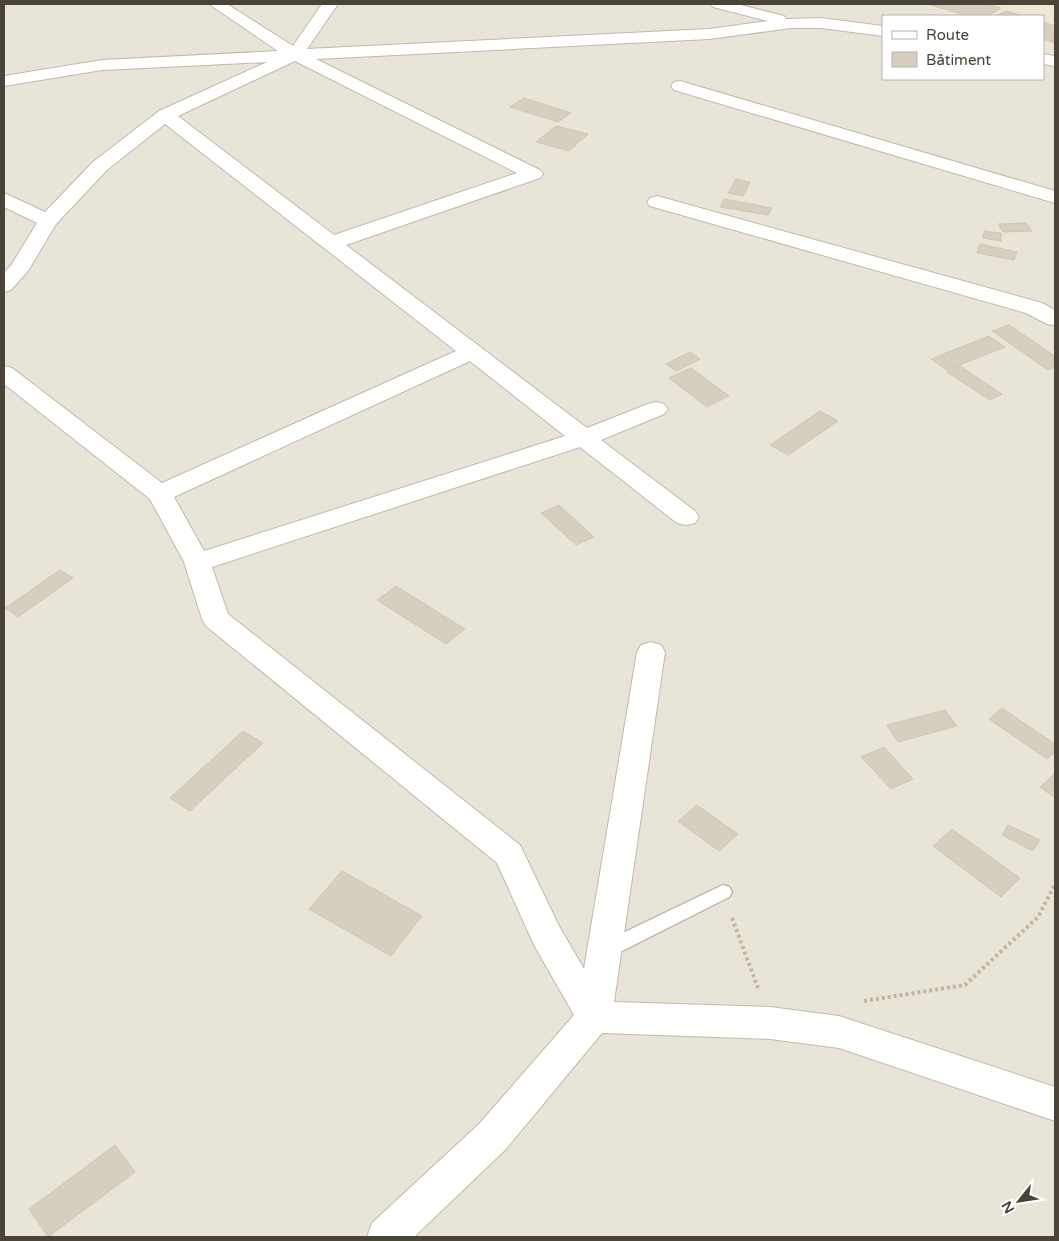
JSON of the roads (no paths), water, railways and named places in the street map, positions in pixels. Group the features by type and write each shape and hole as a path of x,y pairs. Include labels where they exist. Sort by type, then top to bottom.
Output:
{"street":[{"path":"216,4 296,55 533,174 331,243"},
{"path":"4,286 21,267 48,221 100,166 165,115 296,55 330,4"},
{"path":"719,4 791,23"},
{"path":"4,82 102,65 709,34 791,23 821,23 882,31"},
{"path":"680,86 1055,197"},
{"path":"165,115 686,517"},
{"path":"4,199 48,221"},
{"path":"657,202 1034,308 1055,319"},
{"path":"1034,308 1055,299"},
{"path":"160,494 472,352"},
{"path":"4,373 160,494 197,562 216,619 415,776 508,854 546,935 594,1017"},
{"path":"197,562 584,438 656,409"},
{"path":"386,1237 492,1137 594,1017 651,652"},
{"path":"594,1017 770,1023 838,1032 1055,1104"}],"lane":[{"path":"604,950 723,892"}]}
